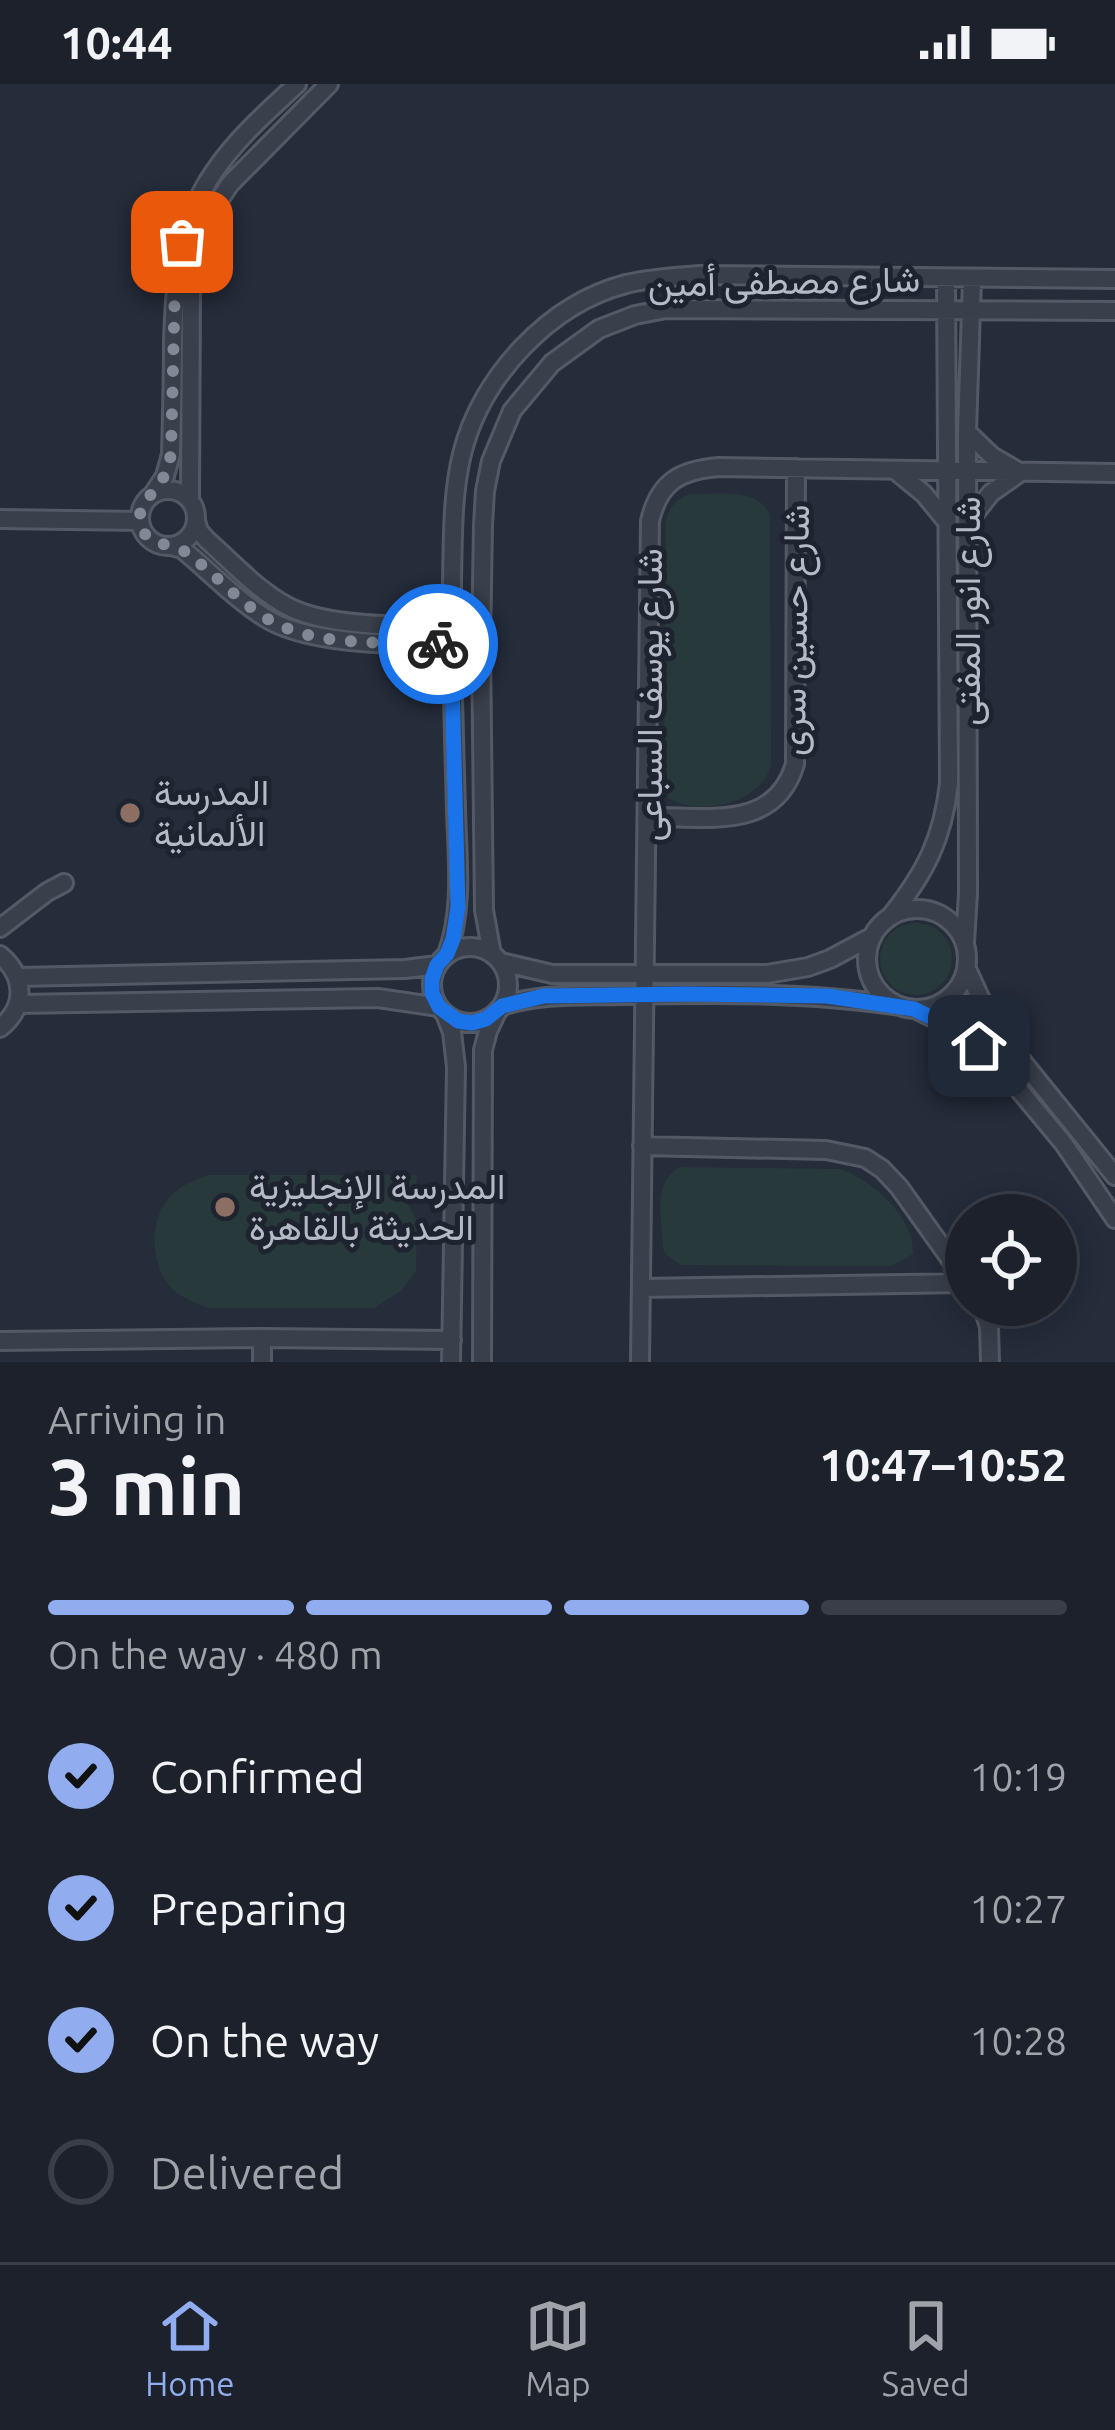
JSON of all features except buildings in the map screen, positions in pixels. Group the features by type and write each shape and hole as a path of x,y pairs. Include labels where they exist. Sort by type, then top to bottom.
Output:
{"street":[{"path":"329,84 230,184 208,220 197,252 191,285 190,501 207,541 290,608 340,622 452,625 481,635"},
{"path":"292,85 204,186 182,242 175,281 171,454 165,476 142,506 144,533 153,542 182,549 262,616 298,633 338,640 451,645 481,635"},
{"path":"257,120 276,137"},
{"name":"شارع مصطفى أمين","path":"442,959 458,907 451,645 456,486 480,404 530,340 560,316 623,285 658,278 1115,278"},
{"name":"شارع انور المفتى","path":"890,917 934,853 946,808 950,694 946,279"},
{"name":"شارع انور المفتى","path":"965,943 972,279"},
{"name":"شارع مصطفى أمين","path":"497,958 484,910 484,490 490,461 525,392 572,346 618,320 666,309 1115,311"},
{"path":"967,432 992,457 1022,472 991,494 968,523"},
{"name":"شارع حسين سرى","path":"650,817 756,812 773,802 790,781 796,764 796,468"},
{"name":"شارع يوسف السباعى","path":"640,1362 650,521 654,504 664,488 697,469 1115,473"},
{"path":"895,471 924,494 947,522"},
{"path":"153,494 173,490 190,501"},
{"path":"0,519 140,521"},
{"path":"171,546 185,540 196,521"},
{"path":"0,928 64,884"},
{"path":"18,977 405,969 442,959 462,947 478,947 497,958 552,974 786,972 830,958 872,936 904,910 934,912 958,929 965,943 967,969 1005,1040 1115,1176"},
{"path":"872,936 867,963 870,977 887,999 953,1028 992,1057 1046,1121 1115,1219"},
{"path":"0,956 18,977 19,1004 0,1028"},
{"path":"482,1362 483,1050 508,984 497,958"},
{"path":"442,959 432,979 432,993 452,1032 456,1067 451,1362"},
{"path":"19,1004 378,998 442,1010 458,1021 472,1023 500,1008 544,996 827,996 932,1007 948,999 967,969"},
{"path":"98,1001 102,974"},
{"path":"643,1146 826,1150 865,1158 899,1187 945,1252"},
{"path":"641,1288 945,1282"},
{"path":"0,1341 452,1333 483,1326"},
{"path":"988,1326 990,1362"},
{"path":"262,1338 262,1362"}],"shaded area":[{"path":"689,494 747,496 765,506 770,516 771,765 755,789 712,806 681,804 668,798 664,785 666,521 674,504"},
{"path":"916,923 942,933 952,959 942,985 916,995 890,985 880,959 890,933"},
{"path":"679,1167 839,1169 864,1181 889,1202 907,1227 913,1254 891,1266 681,1265 663,1249 661,1215 665,1183"},
{"path":"208,1175 417,1175 416,1188 394,1189 417,1221 416,1270 401,1291 374,1308 208,1308 189,1300 173,1290 161,1272 155,1228 171,1196"}],"way so far":[{"path":"182,242 175,281 171,454 165,476 140,511 144,533 159,544 182,549 262,616 298,633 338,640 438,644"}],"place":[{"name":"المدرسة الألمانية","path":"130,813"},
{"name":"المدرسة الإنجليزية الحديثة بالقاهرة","path":"225,1207"}],"route":[{"path":"438,644 451,645 458,907 453,939 432,979 432,993 445,1014 472,1023 502,1006 544,996 827,996 914,1009 979,1046"}]}
